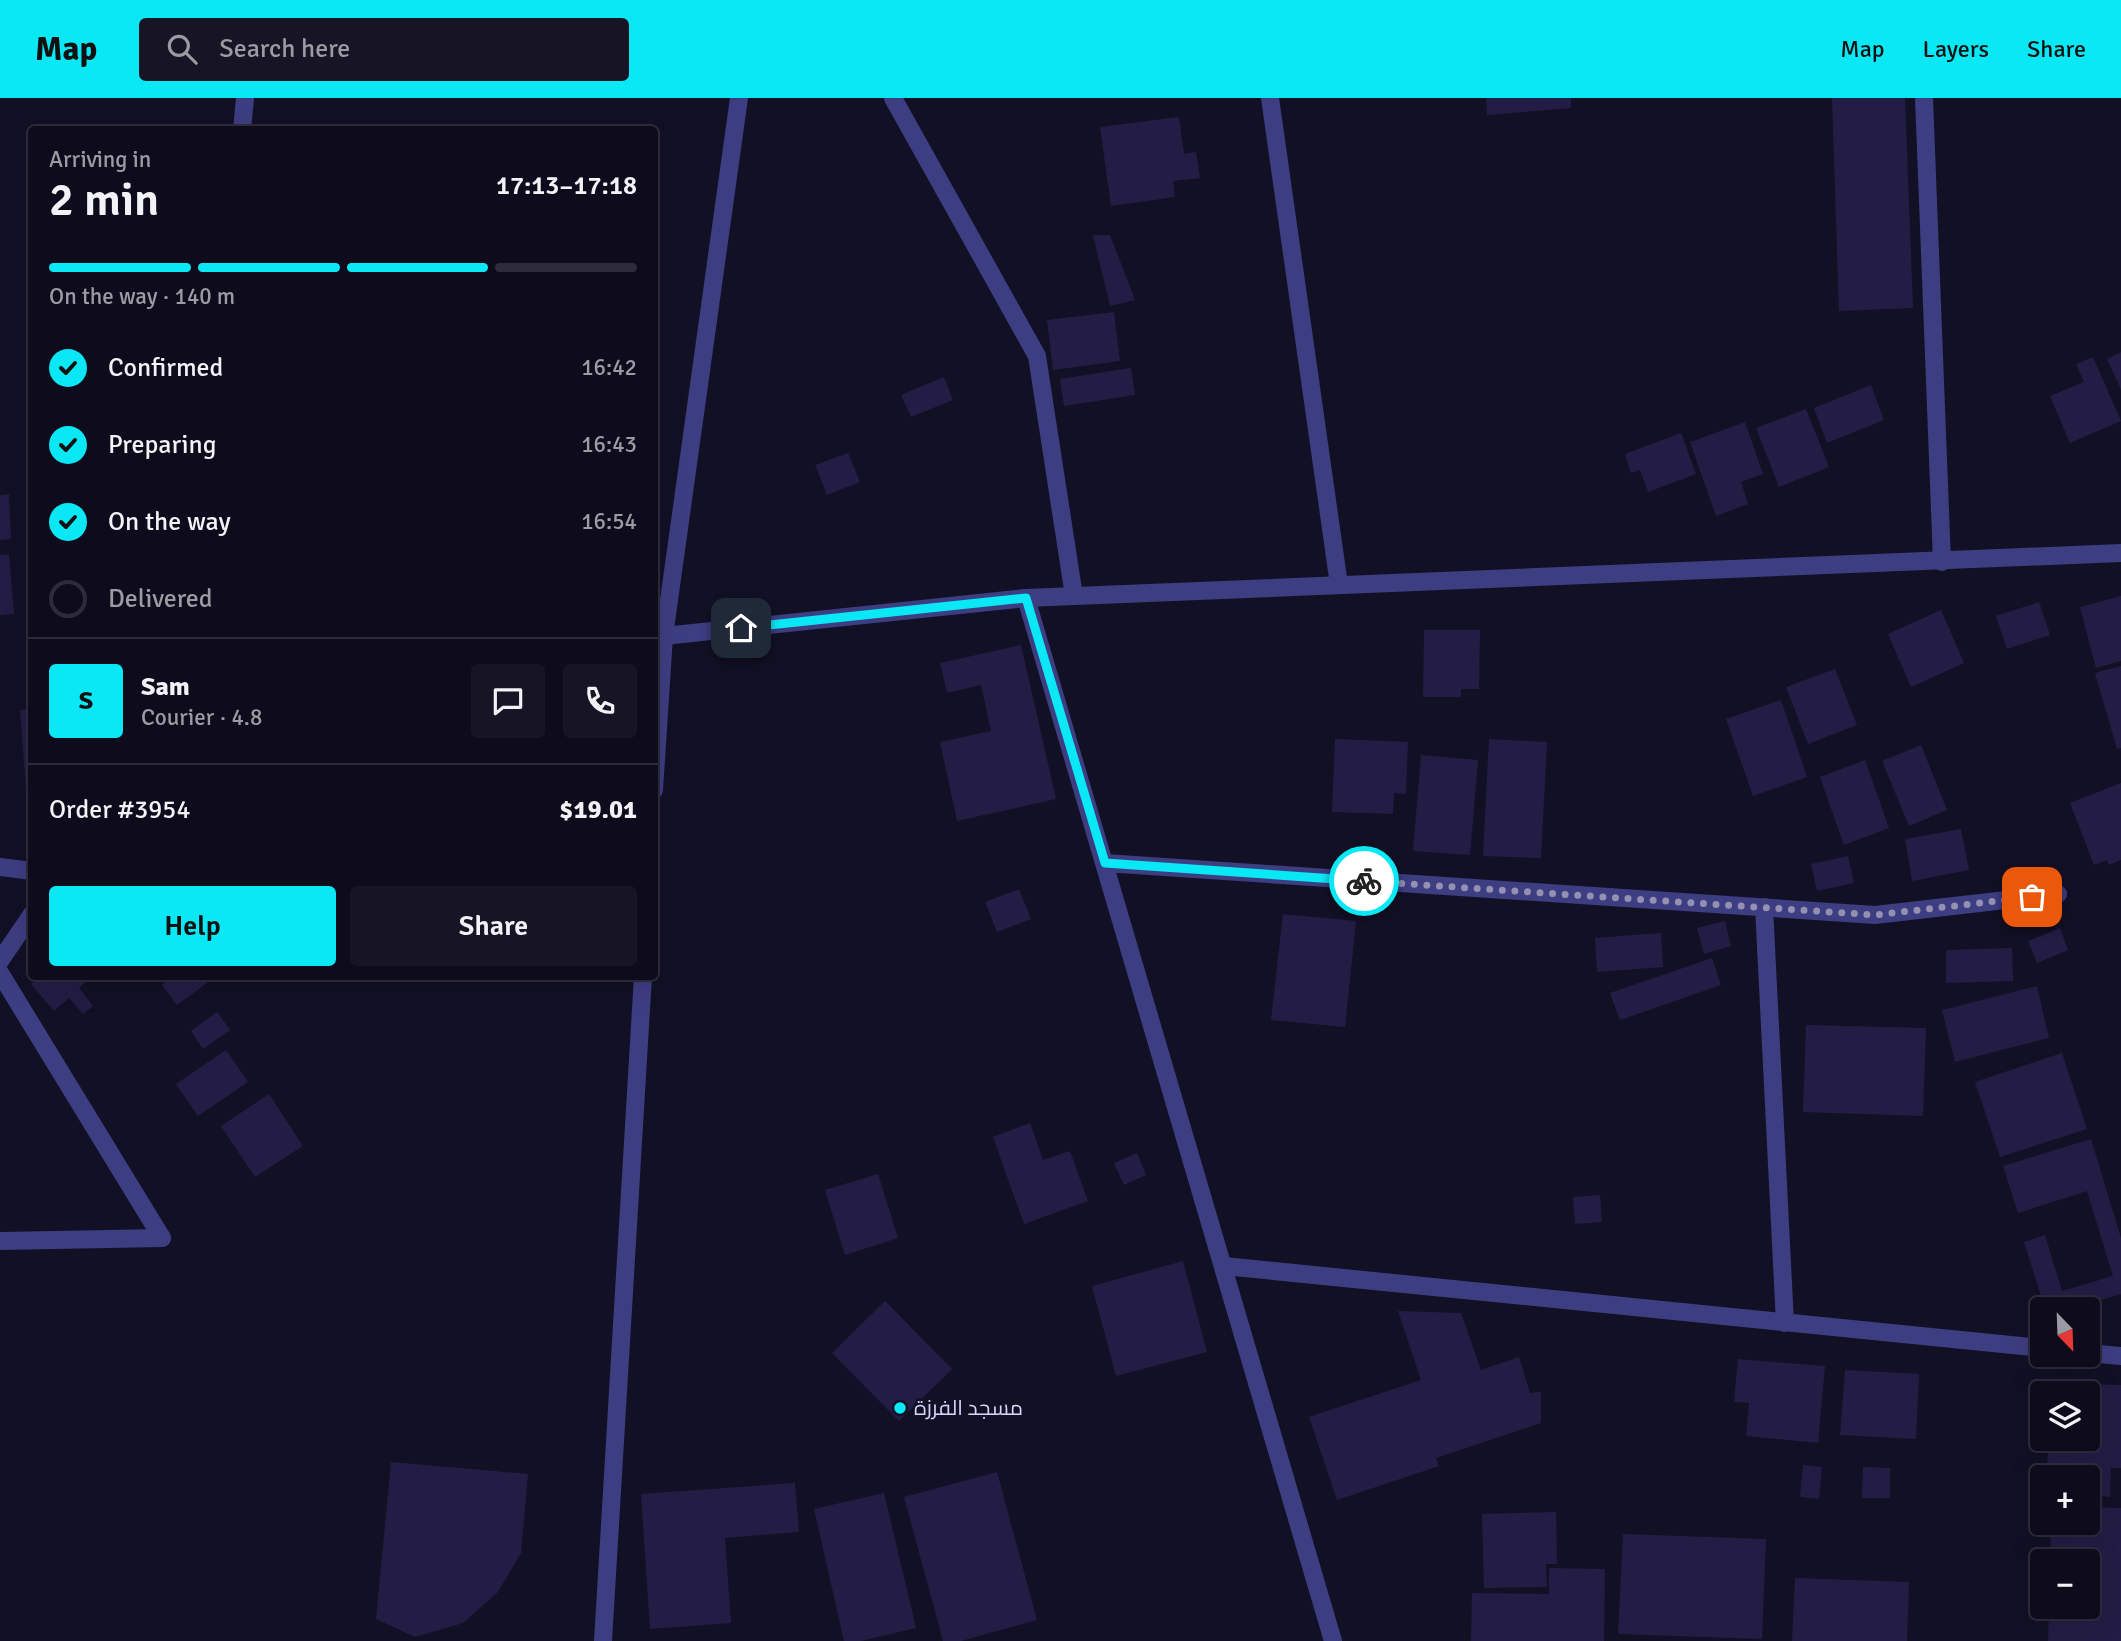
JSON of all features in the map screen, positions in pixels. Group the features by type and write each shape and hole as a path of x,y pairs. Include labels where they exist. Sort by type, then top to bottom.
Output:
{"street":[{"path":"242,126 245,98"},
{"path":"658,728 664,636 739,98"},
{"path":"893,98 1037,356 1074,596"},
{"path":"1269,98 1339,585"},
{"path":"1924,98 1942,562"},
{"path":"664,636 1026,598 2121,554"},
{"path":"1026,598 1333,1641"},
{"path":"1105,863 1875,915 2058,894"},
{"path":"0,867 28,870"},
{"path":"1763,907 1785,1322"},
{"path":"0,961 28,920"},
{"path":"0,973 162,1237 0,1241"},
{"path":"603,1641 643,980"},
{"path":"1224,1266 2030,1347"},
{"path":"2100,1354 2121,1356"}],"building":[{"path":"1486,98 1571,98 1571,108 1487,115"},
{"path":"1832,98 1905,98 1913,308 1839,311"},
{"path":"1179,117 1184,154 1196,152 1200,178 1173,181 1175,197 1111,206 1100,127"},
{"path":"1093,235 1110,235 1135,300 1110,306"},
{"path":"1114,312 1120,361 1053,370 1047,320"},
{"path":"2121,352 2121,390 2107,359"},
{"path":"2093,357 2121,421 2070,443 2050,396 2084,382 2076,364"},
{"path":"1131,368 1135,395 1064,406 1060,379"},
{"path":"944,377 953,400 911,417 901,395"},
{"path":"1871,385 1884,420 1827,443 1814,408"},
{"path":"1806,409 1829,467 1779,487 1756,428"},
{"path":"1745,422 1763,474 1741,482 1748,504 1716,516 1690,442"},
{"path":"1681,433 1696,474 1648,492 1640,470 1631,473 1625,454"},
{"path":"848,453 860,482 827,495 815,465"},
{"path":"9,494 11,539 0,540 0,495"},
{"path":"9,554 14,614 0,615 0,555"},
{"path":"2121,596 2121,661 2096,668 2080,607"},
{"path":"2039,602 2050,635 2007,649 1996,616"},
{"path":"1941,610 1964,663 1911,687 1888,634"},
{"path":"1424,630 1480,630 1479,689 1461,689 1461,697 1423,697"},
{"path":"1021,645 1056,799 957,821 940,742 991,731 981,685 947,693 940,663"},
{"path":"2121,666 2121,748 2117,749 2095,673"},
{"path":"1835,669 1857,725 1808,744 1786,687"},
{"path":"1781,700 1807,777 1753,796 1726,719"},
{"path":"28,709 26,790 20,710"},
{"path":"1335,739 1408,742 1406,794 1394,793 1393,814 1332,812"},
{"path":"1489,739 1547,742 1541,858 1483,856"},
{"path":"1921,745 1947,810 1909,826 1882,761"},
{"path":"1421,755 1478,760 1470,855 1413,851"},
{"path":"1865,760 1889,828 1844,845 1820,777"},
{"path":"2121,783 2121,860 2109,865 2107,860 2094,865 2070,803"},
{"path":"1961,829 1969,870 1912,881 1905,839"},
{"path":"1848,856 1854,883 1817,891 1811,864"},
{"path":"1019,889 1031,919 997,932 985,902"},
{"path":"1283,914 1356,921 1345,1027 1271,1020"},
{"path":"1725,921 1731,946 1704,954 1697,928"},
{"path":"2060,928 2068,950 2037,963 2028,941"},
{"path":"1661,933 1663,967 1597,972 1595,938"},
{"path":"2012,948 2013,981 1946,983 1946,950"},
{"path":"1712,958 1721,985 1620,1020 1610,993"},
{"path":"36,980 88,980 79,988 93,1006 83,1014 69,998 54,1011 31,984"},
{"path":"168,980 211,980 177,1005 162,985"},
{"path":"2037,986 2049,1038 1955,1062 1942,1010"},
{"path":"217,1012 230,1030 203,1049 191,1031"},
{"path":"1806,1025 1926,1028 1923,1116 1803,1112"},
{"path":"226,1050 248,1082 198,1116 176,1084"},
{"path":"2062,1053 2087,1129 2000,1157 1975,1082"},
{"path":"269,1094 303,1146 255,1177 221,1126"},
{"path":"1030,1123 1043,1160 1070,1151 1088,1201 1024,1224 993,1137"},
{"path":"2091,1139 2121,1238 2121,1294 2100,1300 2100,1297 2041,1297 2024,1242 2045,1235 2062,1291 2113,1276 2087,1191 2018,1213 2003,1166"},
{"path":"1137,1153 1146,1175 1124,1185 1114,1163"},
{"path":"878,1174 898,1238 845,1255 825,1190"},
{"path":"1600,1195 1602,1222 1575,1224 1573,1197"},
{"path":"1183,1261 1207,1352 1116,1376 1092,1286"},
{"path":"885,1301 952,1369 899,1421 832,1353"},
{"path":"1398,1311 1461,1313 1481,1370 1519,1357 1530,1393 1541,1392 1541,1423 1436,1458 1439,1466 1337,1500 1309,1417 1421,1380"},
{"path":"1738,1359 1825,1366 1818,1443 1746,1436 1749,1403 1734,1402"},
{"path":"1845,1370 1919,1374 1916,1439 1840,1435"},
{"path":"2100,1384 2121,1385 2121,1468 2111,1468 2110,1497 2100,1497 2100,1465 2047,1465 2048,1451 2100,1451"},
{"path":"391,1462 528,1474 521,1553 498,1592 463,1623 415,1637 376,1619"},
{"path":"1803,1465 1822,1467 1819,1499 1800,1497"},
{"path":"1863,1467 1890,1468 1890,1498 1862,1498"},
{"path":"997,1472 1037,1620 961,1641 943,1641 904,1497"},
{"path":"795,1483 799,1532 725,1538 731,1623 650,1629 641,1494"},
{"path":"884,1493 916,1628 861,1641 844,1641 814,1509"},
{"path":"2100,1507 2121,1508 2121,1641 2048,1641 2049,1619 2100,1619 2100,1549 2050,1549 2051,1535 2100,1535"},
{"path":"1556,1512 1557,1564 1546,1564 1547,1587 1484,1588 1482,1514"},
{"path":"1623,1534 1766,1539 1762,1639 1618,1634"},
{"path":"1549,1568 1605,1569 1604,1641 1471,1641 1472,1593 1549,1594"},
{"path":"1795,1578 1909,1582 1907,1641 1792,1641"}],"way so far":[{"path":"1364,881 1875,915 2032,897"}],"place":[{"name":"مسجد الفرزة","path":"900,1408"}],"route":[{"path":"741,628 1026,598 1105,863 1364,881"}]}
